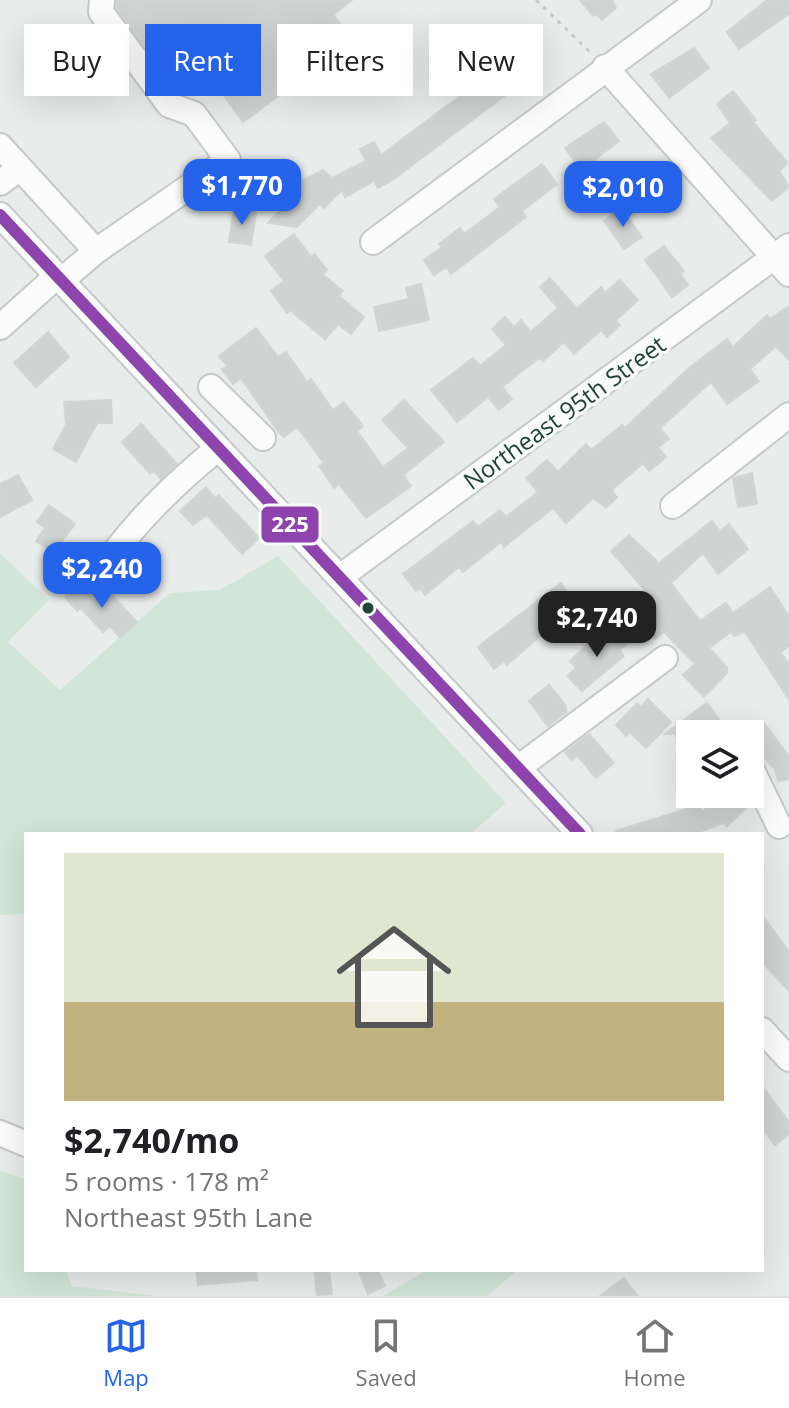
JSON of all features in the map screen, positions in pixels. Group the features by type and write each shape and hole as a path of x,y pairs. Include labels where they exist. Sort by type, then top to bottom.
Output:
{"street":[{"path":"0,327 59,278 228,160 194,114 169,105 101,12 102,0"},
{"path":"373,242 699,0"},
{"path":"605,67 784,259"},
{"path":"0,146 96,251"},
{"path":"0,183 20,168"},
{"path":"0,215 578,832"},
{"name":"Northeast 95th Street","path":"340,577 784,259"},
{"path":"211,387 263,438"},
{"path":"100,572 131,528 211,441 233,410"},
{"path":"673,506 789,415"},
{"path":"518,768 665,658"},
{"path":"764,797 777,827"},
{"path":"764,1032 789,1059"},
{"path":"0,1133 24,1143"}],"path":[{"path":"536,0 605,67"}],"green space":[{"path":"0,553 49,600 8,642 60,690 170,593 220,590 278,556 506,803 472,832 24,832 24,914 0,915"},
{"path":"0,1171 24,1178 24,1272 67,1272 71,1286 157,1296 0,1296"},
{"path":"424,1272 515,1272 487,1296 383,1296"}],"building":[{"path":"117,0 352,0 333,15 339,24 277,24 278,96 243,122 224,96 261,96 261,24 145,24 145,48 116,8"},
{"path":"580,0 612,0 616,8 602,20 596,14 593,16"},
{"path":"767,0 789,0 789,14 739,49 727,32"},
{"path":"694,48 709,68 669,98 651,74"},
{"path":"733,91 756,120 753,122 788,163 779,171 789,187 772,201 711,138 730,123 717,104"},
{"path":"460,96 504,96 378,188 374,181 345,197 342,190 324,208 320,204 297,227 268,223 302,187 298,183 323,170 332,178 366,161 360,149 374,142 381,155"},
{"path":"604,122 619,141 581,170 565,148"},
{"path":"542,164 557,184 522,211 526,217 451,274 446,267 434,275 424,260 442,247 439,244 460,228 464,234 500,207 494,199"},
{"path":"621,208 642,237 624,249 604,221"},
{"path":"234,209 256,213 251,245 229,242"},
{"path":"294,234 311,257 315,254 327,270 322,274 343,291 339,296 364,317 351,334 338,324 325,339 290,310 287,313 271,291 284,281 265,256"},
{"path":"664,246 684,271 680,273 688,285 672,297 645,260"},
{"path":"550,278 577,309 601,287 605,293 620,280 638,300 616,320 620,325 607,337 601,330 574,354 564,342 543,361 540,358 526,368 502,387 512,399 499,410 488,397 457,422 431,390 473,358 480,366 506,345 492,329 505,317 514,327 521,320 531,332 558,308 540,287"},
{"path":"421,284 429,320 379,331 374,307 409,299 406,288"},
{"path":"789,306 789,360 776,346 750,369 759,381 727,404 711,382 660,428 669,439 658,447 666,457 649,471 643,463 614,488 612,492 617,497 606,508 593,498 566,523 553,508 504,547 501,542 463,572 459,567 425,595 421,588 416,591 403,574 473,521 478,527 500,510 506,517 538,492 526,478 547,460 558,472 586,444 591,450 622,425 625,428 689,368 727,339 733,347 767,315 770,319"},
{"path":"256,328 278,357 286,352 307,382 311,379 333,410 344,402 363,426 357,431 383,467 408,448 382,420 404,400 444,442 403,475 411,486 366,518 339,484 334,488 319,466 324,463 297,427 284,437 279,433 241,378 233,384 222,369 227,366 219,356"},
{"path":"48,332 69,357 36,387 14,363"},
{"path":"111,400 112,423 97,423 76,462 53,449 66,425 64,402"},
{"path":"141,424 177,464 161,479 154,471 150,474 122,442"},
{"path":"752,473 757,504 738,507 733,478"},
{"path":"18,475 32,500 0,517 0,484"},
{"path":"206,487 215,498 219,495 259,538 242,554 207,515 193,525 180,511"},
{"path":"49,505 75,524 53,553 36,541 45,528 37,522"},
{"path":"712,521 720,531 729,524 748,549 718,574 703,553 671,583 700,621 726,603 733,613 770,587 789,616 789,646 780,652 789,664 789,700 745,632 734,636 731,632 709,648 727,667 727,673 704,697 683,675 695,664 664,632 655,639 638,620 658,605 611,551 629,535 659,563"},
{"path":"81,583 92,595 96,591 106,601 112,595 137,622 120,638 110,626 103,632 81,608 77,611 65,597"},
{"path":"561,583 582,611 559,628 557,625 543,633 507,665 504,661 494,669 478,647"},
{"path":"602,630 611,640 624,631 631,641 619,650 624,656 582,691 567,676 576,668 570,661"},
{"path":"549,685 566,706 566,712 548,726 529,701"},
{"path":"648,699 671,722 646,748 630,732 626,736 616,725 637,703 641,707"},
{"path":"707,703 720,720 684,720"},
{"path":"764,725 789,757 789,779 778,781 775,769 764,758"},
{"path":"676,726 676,737 665,734"},
{"path":"589,734 614,763 596,778 577,755 572,760 565,752"},
{"path":"689,808 700,808 702,812 706,808 746,808 727,826 724,823 699,832 616,831"},
{"path":"764,918 789,952 789,991 764,964"},
{"path":"764,1089 789,1122 789,1134 775,1145 764,1131"},
{"path":"196,1272 256,1272 257,1280 198,1285"},
{"path":"314,1272 329,1272 332,1294 317,1295"},
{"path":"359,1272 379,1272 385,1286 368,1294"},
{"path":"624,1278 638,1296 600,1296"}],"transit line":[{"name":"225","path":"0,215 578,832"}]}
